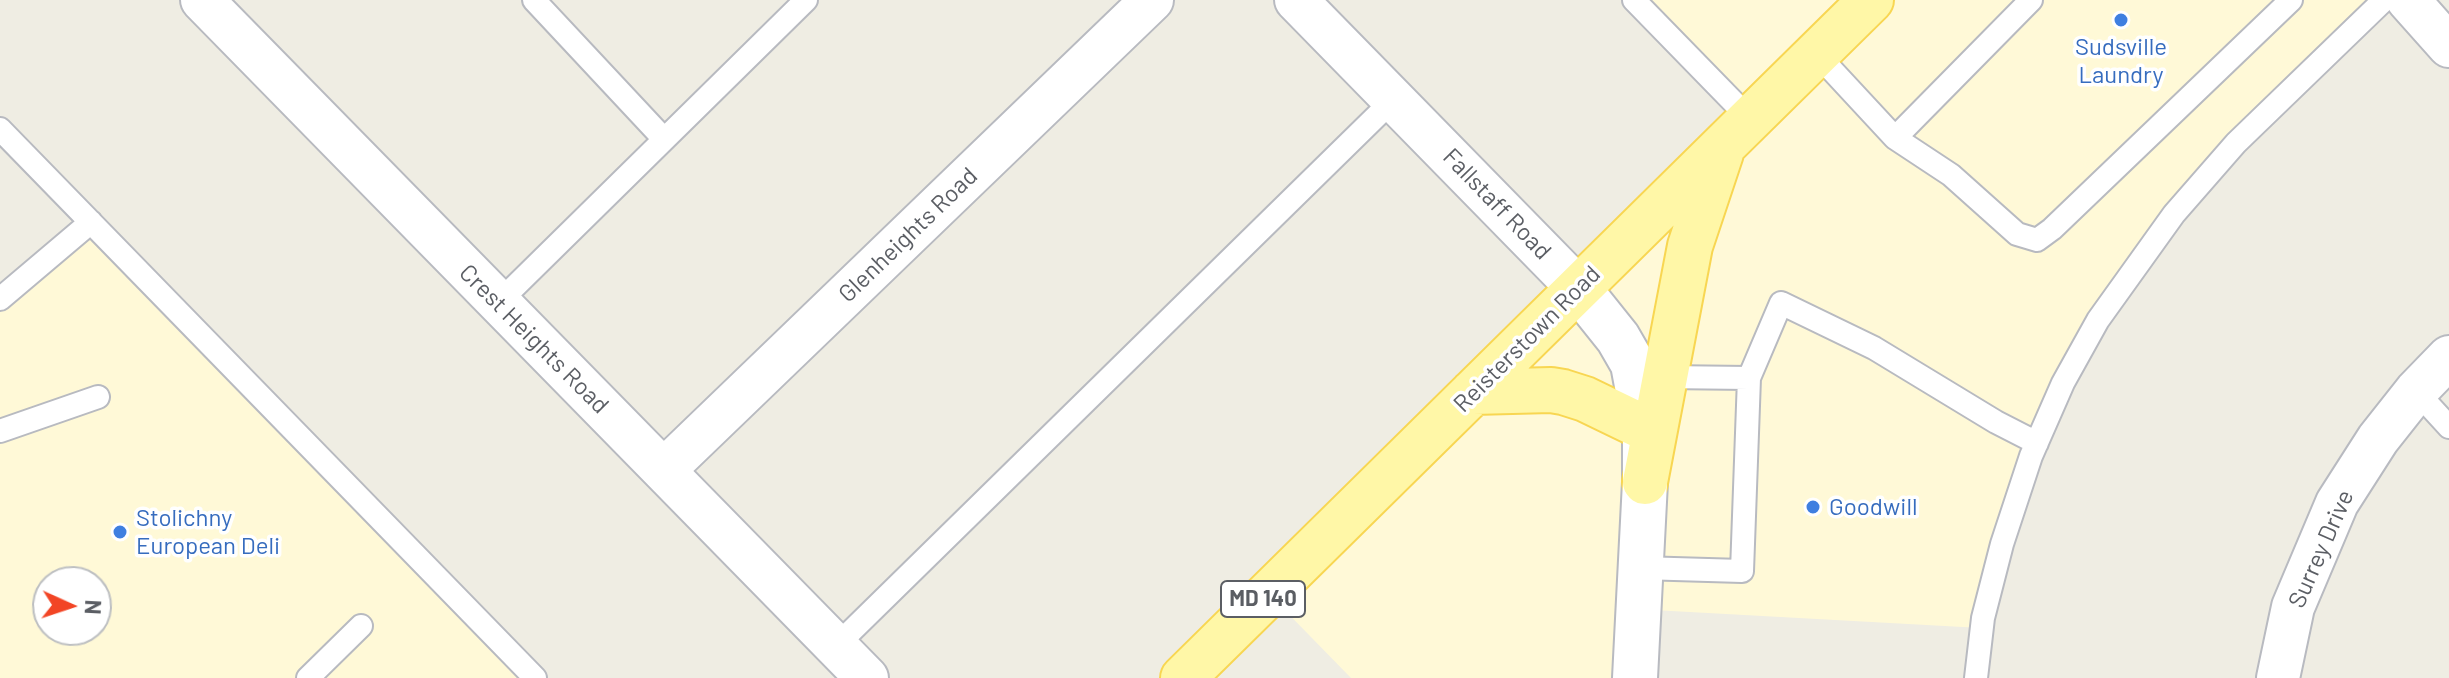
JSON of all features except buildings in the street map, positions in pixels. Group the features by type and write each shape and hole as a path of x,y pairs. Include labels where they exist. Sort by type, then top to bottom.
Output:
{"main road":[{"name":"Reisterstown Road","path":"1183,678 1871,0"},
{"path":"1645,482 1690,246 1737,132"},
{"path":"1473,392 1563,392 1585,399 1645,428"}],"street":[{"name":"Crest Heights Road","path":"202,0 867,678"},
{"name":"Glenheights Road","path":"664,470 1152,0"},
{"name":"Fallstaff Road","path":"1296,0 1578,288 1618,338 1633,364 1645,428 1635,678"},
{"path":"2408,0 2449,46"},
{"name":"Surrey Drive","path":"2278,678 2293,607 2337,503 2378,439 2416,391 2449,357"}],"lane":[{"path":"534,0 663,138"},
{"path":"498,303 806,0"},
{"path":"1634,0 1737,132"},
{"path":"1895,138 2031,0"},
{"path":"1817,54 1895,138 1951,175 2017,234 2037,240 2291,0"},
{"path":"1976,678 1983,618 2002,544 2037,443 2063,383 2098,320 2174,214 2236,143 2384,0"},
{"path":"836,646 1394,99"},
{"path":"0,129 535,678"},
{"path":"0,299 91,222"},
{"path":"1640,568 1742,571 1749,378 1781,303 1874,348 1996,422 2037,443"},
{"path":"1664,377 1749,378"},
{"path":"2416,391 2449,427"},
{"path":"0,431 98,397"},
{"path":"308,678 361,626"}],"shaded area":[{"path":"1634,0 2388,0 2247,134 2114,293 2049,413 1981,628 1635,609 1630,678 1351,678 1268,593 1749,118"},
{"path":"81,216 534,678 0,678 0,295"}],"place":[{"name":"Sudsville Laundry","path":"2121,20"},
{"name":"Goodwill","path":"1813,507"},
{"name":"Stolichny European Deli","path":"120,532"}]}
